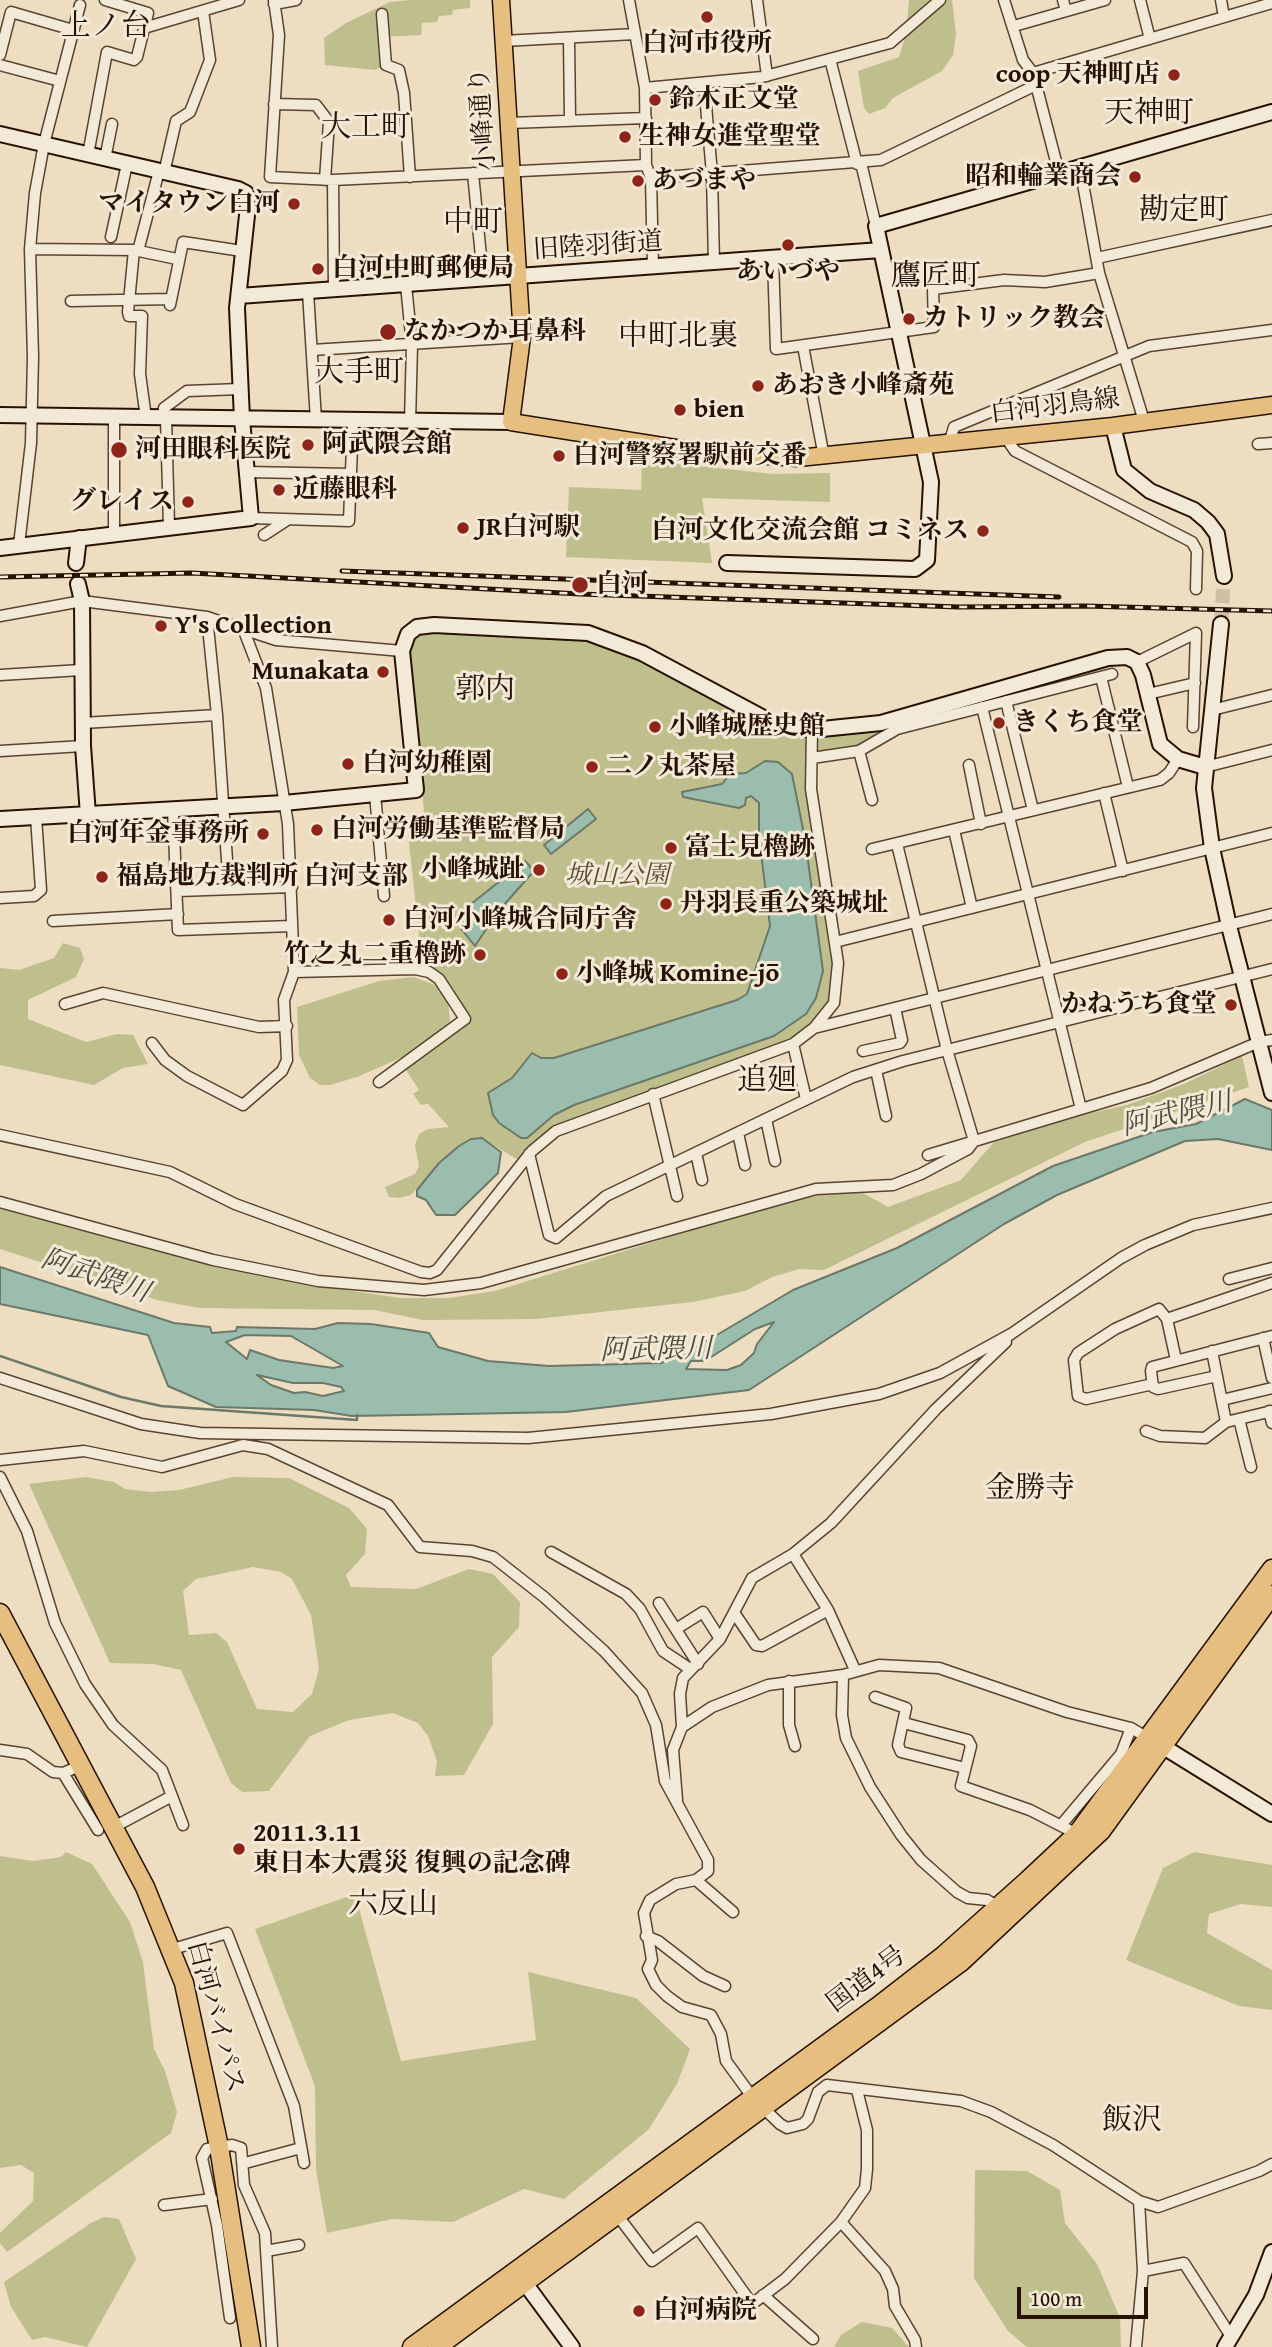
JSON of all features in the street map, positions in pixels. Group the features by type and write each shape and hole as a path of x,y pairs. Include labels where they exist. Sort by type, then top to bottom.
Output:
{"highway":[{"name":"国道4号","path":"437,2347 522,2278 758,2103 971,1953 1101,1831 1155,1741 1272,1569"},
{"name":"国道4号","path":"412,2347 618,2217 934,1962 998,1907 1155,1741 1272,1595"},
{"name":"白河バイパス","path":"0,1613 82,1765 106,1828 173,1949 195,2022 219,2147 251,2347"}],"main road":[{"name":"小峰通り","path":"501,0 522,337 511,422"},
{"name":"白河羽鳥線","path":"511,422 688,450 765,458 824,457 1113,426 1272,405"}],"street":[{"path":"88,155 107,52 134,60 148,13 104,0"},
{"path":"144,28 239,0"},
{"path":"296,0 274,2 279,35 270,177 329,180 646,165"},
{"path":"629,0 645,88 646,165 651,178 653,268"},
{"path":"757,0 767,76"},
{"path":"645,88 767,76 890,43 940,0"},
{"path":"1004,0 1023,60 1033,73 1059,173"},
{"path":"1014,26 1065,5 1105,0"},
{"path":"1140,0 1150,39"},
{"path":"1220,0 1224,17"},
{"path":"1033,73 1272,3"},
{"path":"19,545 31,443 33,357 30,249 44,144 79,5"},
{"path":"146,418 140,374 142,316 129,316 128,300 136,251 176,121 190,112 210,60 203,11"},
{"path":"0,55 11,12 73,30"},
{"path":"382,14 386,65 399,70 404,93 411,177"},
{"path":"503,41 635,34"},
{"path":"569,38 570,121"},
{"path":"727,563 886,569 923,566 927,560 931,485 876,226 830,58"},
{"path":"0,65 60,81"},
{"path":"704,83 712,174 714,264"},
{"path":"651,178 858,164 902,152 1036,85"},
{"path":"274,104 316,104 329,122 334,290"},
{"path":"876,226 1272,112"},
{"path":"509,123 646,118"},
{"path":"105,159 112,124"},
{"path":"0,134 238,188 246,194 248,206 239,296 240,389 251,518"},
{"path":"111,237 127,164"},
{"path":"1080,167 1099,272 1120,350 1125,355 1144,421"},
{"path":"473,173 482,278"},
{"path":"1097,258 1272,220"},
{"path":"71,301 171,302 177,259 185,241 242,251"},
{"path":"30,249 136,251 177,259"},
{"name":"旧陸羽街道","path":"239,296 881,250"},
{"path":"773,259 776,349 934,327 933,289 1004,280 1045,282 1099,272"},
{"path":"406,285 412,345 410,422"},
{"path":"308,292 316,420"},
{"path":"949,444 954,427 1125,355 1168,342 1272,330"},
{"path":"312,350 522,337"},
{"path":"803,346 824,457"},
{"path":"169,526 164,408 187,391 240,389"},
{"path":"0,415 354,422 511,422"},
{"path":"114,417 114,534"},
{"path":"0,548 251,518 349,521 354,422"},
{"path":"1113,426 1124,470 1150,491 1194,510 1217,534 1224,576"},
{"path":"1006,438 1015,451 1192,542 1197,551 1196,589"},
{"path":"1258,443 1272,443"},
{"path":"247,472 351,474"},
{"path":"264,535 289,520"},
{"path":"76,562 79,538"},
{"path":"78,584 82,601 83,746 88,815"},
{"path":"0,616 82,601 207,617 276,640 402,651"},
{"path":"207,617 229,889"},
{"path":"1221,624 1205,767 1212,848 1242,976 1264,1044 1272,1093"},
{"path":"0,819 284,803 416,790 402,651 408,634 417,627 434,625 587,633 642,653 771,722 812,730 883,729 1107,676 1128,787"},
{"path":"152,1043 165,1060 187,1076 243,1105 286,1067 287,1026 284,1000 295,972 292,887 284,803 266,688 243,631"},
{"path":"1137,662 1196,633 1193,727"},
{"path":"812,758 859,751 883,729 1035,678 1108,658 1128,657 1137,662 1160,744 1178,760 1205,767 1272,750"},
{"path":"0,675 81,670"},
{"path":"1035,678 1039,693"},
{"path":"1148,694 1195,682"},
{"path":"1212,710 1272,695"},
{"path":"1006,701 1033,810"},
{"path":"982,707 1081,1109"},
{"path":"83,723 217,715"},
{"path":"0,1135 170,1172 218,1198 430,1273 437,1270 530,1154 562,1127 793,1044 814,1028 834,1003 838,973 811,789 812,730"},
{"path":"0,751 83,746"},
{"path":"859,751 872,800"},
{"path":"872,849 1165,778 1178,760"},
{"path":"969,765 981,824"},
{"path":"1104,793 1123,871"},
{"path":"375,794 384,896"},
{"path":"173,809 178,930 292,926"},
{"path":"0,898 34,896 41,890 36,817"},
{"path":"954,830 972,908"},
{"path":"835,942 1272,833"},
{"path":"897,844 947,1050 974,1141"},
{"path":"177,891 292,887"},
{"path":"53,921 178,914"},
{"path":"814,1028 1272,914"},
{"path":"295,972 415,969 429,972 439,979 465,1018 379,1082"},
{"path":"530,1154 549,1235 553,1238 606,1196 853,1077 947,1050 1272,969"},
{"path":"65,1004 103,993 259,1027 287,1026"},
{"path":"863,1051 900,1043 902,1040 895,1008"},
{"path":"793,1044 806,1099"},
{"path":"928,1155 1151,1088 1264,1044"},
{"path":"876,1070 886,1116"},
{"path":"653,1094 677,1196"},
{"path":"766,1119 775,1161"},
{"path":"738,1133 745,1165"},
{"path":"0,1202 213,1260 318,1281 444,1289 481,1283 816,1189 893,1185 921,1174 968,1149 974,1141"},
{"path":"696,1153 702,1180"},
{"path":"0,1378 141,1424 200,1433 528,1438 771,1415 848,1401 940,1373 1011,1334 1121,1258 1145,1245 1193,1225 1272,1208"},
{"path":"1229,1279 1272,1268"},
{"path":"1167,1319 1272,1283"},
{"path":"1153,1384 1086,1399 1078,1396 1074,1360 1078,1353 1115,1329 1159,1309 1167,1319 1176,1360"},
{"path":"682,1727 680,1694 683,1678 720,1639 752,1578 793,1554 855,1501 936,1409 1011,1334"},
{"path":"1217,1376 1158,1389 1153,1384 1152,1367 1267,1337 1272,1378"},
{"path":"1212,1351 1226,1422"},
{"path":"1222,1400 1272,1388"},
{"path":"1146,1431 1160,1436 1205,1438 1226,1422 1270,1411 1272,1423"},
{"path":"1239,1419 1251,1466"},
{"path":"0,1460 84,1451 162,1467 250,1445 268,1449 370,1494 394,1510 420,1547 472,1551 493,1557 544,1597 604,1651 642,1693 651,1708 665,1781 708,1860 709,1871 696,1880 676,1884 650,1900 644,1913 652,1961 648,1969 656,1985 682,2007 711,2015 721,2034 726,2061 758,2103 780,2124 796,2128 808,2119 818,2092 827,2085 837,2084 857,2090 976,2105 1053,2145 1139,2202 1158,2207 1272,2164"},
{"path":"0,1477 27,1531 55,1623 85,1684 113,1725 162,1770 183,1825"},
{"path":"551,1552 626,1594 640,1609 663,1651 694,1667"},
{"path":"793,1554 828,1610 855,1670"},
{"path":"659,1603 676,1629 694,1667"},
{"path":"735,1614 756,1645 762,1646 828,1610"},
{"path":"676,1629 703,1612 720,1639"},
{"path":"677,1804 674,1740 682,1727 712,1707 744,1693 789,1681 843,1675 855,1670 893,1665 939,1668 1067,1712 1131,1728 1272,1814"},
{"path":"843,1675 842,1715 846,1738 870,1787 901,1835 920,1860 957,1892 968,1898 987,1900 998,1907"},
{"path":"789,1681 789,1725 795,1746"},
{"path":"875,1697 906,1708 898,1745 901,1752 965,1768"},
{"path":"904,1723 968,1740 971,1746 961,1786 1070,1829 1121,1754 1131,1728"},
{"path":"0,1750 27,1754 53,1772 63,1773 82,1765"},
{"path":"63,1773 106,1828 172,1796"},
{"path":"696,1880 733,1912"},
{"path":"173,1949 227,1933 246,1988 281,2068 299,2125 304,2163"},
{"path":"646,1936 658,1941 703,1976 725,1986"},
{"path":"618,2217 652,2262 698,2228 752,2304 785,2279 841,2222 855,2207 865,2188 867,2130 857,2090"},
{"path":"230,2318 203,2153 232,2145 241,2148 244,2185 265,2233 272,2347"},
{"path":"244,2163 302,2148"},
{"path":"164,2205 212,2199"},
{"path":"1136,2347 1143,2271 1139,2202"},
{"path":"841,2222 885,2271 893,2289 895,2306 916,2347"},
{"path":"266,2251 299,2245"},
{"path":"1228,2342 1256,2295 1272,2252"},
{"path":"1143,2271 1184,2263 1228,2342"},
{"path":"522,2278 572,2347"},
{"path":"763,2295 813,2339"}],"green space":[{"path":"470,0 470,8 453,10 452,15 439,16 437,22 422,23 421,35 381,37 381,67 375,70 325,65 324,38 346,23 390,2"},
{"path":"909,0 952,0 956,34 953,55 942,71 893,98 885,108 869,114 864,108 858,71 899,57 906,34"},
{"path":"642,460 773,474 830,473 830,502 702,498 712,563 566,557 569,487 641,490"},
{"name":"城山公園","path":"436,629 585,637 614,645 805,733 810,740 835,964 831,1001 804,1032 787,1043 568,1121 553,1128 520,1161 485,1140 471,1139 440,1163 411,1195 399,1198 389,1197 385,1187 415,1174 419,1166 415,1145 419,1134 428,1129 449,1127 428,1104 421,1105 413,1094 419,1090 403,1065 468,1018 432,969 422,963 408,833 424,811 409,652 416,635"},
{"path":"878,728 879,734 855,749 816,756 815,738 819,736"},
{"path":"63,943 80,948 84,959 76,977 28,1000 28,1019 86,1042 117,1034 133,1035 148,1064 123,1068 94,1085 0,1065 0,968 19,970 54,958"},
{"path":"414,977 435,985 448,1002 450,1021 443,1030 414,1052 357,1077 330,1085 320,1085 310,1078 299,1055 297,1007 379,981"},
{"path":"1242,1056 1249,1087 1085,1142 824,1270 799,1269 772,1277 745,1291 693,1302 536,1319 423,1320 374,1310 199,1308 157,1300 0,1249 0,1206 167,1253 331,1288 401,1298 449,1298 495,1291 776,1204 854,1188 888,1207 961,1180 994,1142 1081,1115 1127,1105 1184,1084"},
{"path":"86,1477 114,1482 125,1489 151,1492 179,1490 233,1477 289,1478 349,1508 367,1529 365,1554 346,1575 351,1587 416,1589 469,1569 493,1574 520,1602 519,1627 492,1657 493,1724 464,1775 435,1776 437,1761 428,1736 418,1723 393,1713 349,1720 310,1736 269,1791 242,1792 231,1783 181,1670 153,1664 110,1663 29,1484","holes":["253,1567 281,1572 292,1579 311,1615 319,1669 312,1694 293,1712 257,1709 227,1642 216,1633 189,1635 183,1591 196,1579"]},
{"path":"66,1852 92,1864 130,1922 143,1962 154,2049 165,2071 177,2112 171,2133 7,2252 0,2243 0,2233 33,2201 34,2173 21,2165 0,2168 0,1856 33,1861 61,1857"},
{"path":"1194,1852 1272,1865 1272,1907 1241,1904 1209,1914 1207,1933 1272,1970 1272,2010 1239,2006 1126,1960 1163,1868"},
{"path":"355,1894 401,2061 536,2040 528,1972 636,1998 690,2049 677,2084 649,2129 564,2199 524,2189 453,2222 392,2219 327,2233 316,2170 315,2086 255,1929"},
{"path":"975,2170 1027,2171 1060,2190 1065,2223 1097,2264 1120,2318 1121,2347 1027,2347 1008,2331 974,2278"},
{"path":"104,2217 119,2219 136,2259 87,2347 45,2337 32,2340 11,2307 4,2282"},
{"path":"862,2322 892,2328 909,2347 834,2347 841,2335"}],"shaded area":[{"path":"765,761 778,762 792,774 805,839 823,971 816,998 806,1014 774,1036 574,1105 554,1115 527,1138 521,1138 499,1123 493,1115 488,1093 512,1078 532,1053 541,1058 554,1058 737,1000 747,994 770,926 759,837 759,803 751,796 746,798 745,805 739,808 683,797 682,792 722,784 730,774 746,773"},
{"path":"588,809 596,819 551,854 544,845"},
{"path":"525,861 534,871 502,907 497,905 489,916 493,919 475,946 459,926 461,912"},
{"path":"1245,1099 1272,1110 1272,1150 1218,1139 1185,1141 1057,1195 1004,1224 749,1390 566,1412 352,1416 314,1410 216,1407 168,1386 148,1335 0,1304 0,1267 174,1323 210,1327 212,1333 236,1331 237,1327 315,1329 338,1323 371,1324 429,1333 438,1347 488,1361 549,1366 661,1363 688,1352 793,1290 897,1248 1053,1166 1153,1132 1196,1124","holes":["774,1322 757,1344 754,1353 741,1365 727,1370 686,1369 691,1361 705,1361 755,1329","245,1335 291,1336 343,1366 333,1368 279,1360 250,1350 247,1359 226,1342","257,1375 293,1383 323,1383 341,1387 344,1391 323,1396 305,1392 294,1393 271,1385"]},
{"path":"482,1138 501,1152 498,1173 455,1215 436,1215 426,1200 417,1196 417,1190 439,1163 459,1146 471,1139"}],"waterway":[{"path":"0,1356 121,1397 161,1406 357,1420 357,1415"}],"tunnel":[{"path":"1221,624 1224,576"}],"railway":[{"path":"342,571 1059,597"},
{"path":"0,577 192,573 580,594 959,607 1085,606 1272,611"}],"place":[{"name":"白河市役所","path":"707,17"},
{"name":"coop 天神町店","path":"1174,75"},
{"name":"鈴木正文堂","path":"655,100"},
{"name":"生神女進堂聖堂","path":"625,137"},
{"name":"昭和輪業商会","path":"1135,177"},
{"name":"あづまや","path":"638,181"},
{"name":"マイタウン白河","path":"294,204"},
{"name":"あいづや","path":"788,245"},
{"name":"白河中町郵便局","path":"318,269"},
{"name":"カトリック教会","path":"909,319"},
{"name":"なかつか耳鼻科","path":"388,332"},
{"name":"あおき小峰斎苑","path":"758,386"},
{"name":"bien","path":"680,410"},
{"name":"阿武隈会館","path":"308,445"},
{"name":"河田眼科医院","path":"119,450"},
{"name":"白河警察署駅前交番","path":"559,456"},
{"name":"近藤眼科","path":"279,490"},
{"name":"グレイス","path":"188,502"},
{"name":"JR白河駅","path":"463,528"},
{"name":"白河文化交流会館 コミネス","path":"983,531"},
{"name":"白河","path":"580,585"},
{"name":"Y's Collection","path":"161,626"},
{"name":"Munakata","path":"383,672"},
{"name":"きくち食堂","path":"999,723"},
{"name":"小峰城歴史館","path":"655,727"},
{"name":"白河幼稚園","path":"348,764"},
{"name":"二ノ丸茶屋","path":"592,767"},
{"name":"白河労働基準監督局","path":"317,830"},
{"name":"白河年金事務所","path":"263,834"},
{"name":"富士見櫓跡","path":"671,848"},
{"name":"小峰城趾","path":"539,870"},
{"name":"福島地方裁判所 白河支部","path":"102,877"},
{"name":"丹羽長重公築城址","path":"666,904"},
{"name":"白河小峰城合同庁舎","path":"389,920"},
{"name":"竹之丸二重櫓跡","path":"480,955"},
{"name":"小峰城 Komine-jō","path":"562,974"},
{"name":"かねうち食堂","path":"1231,1005"},
{"name":"2011.3.11 東日本大震災 復興の記念碑","path":"239,1849"},
{"name":"白河病院","path":"639,2311"}],"district":[{"name":"上ノ台","path":"106,27"},
{"name":"天神町","path":"1149,114"},
{"name":"大工町","path":"366,128"},
{"name":"勘定町","path":"1184,211"},
{"name":"中町","path":"473,223"},
{"name":"鷹匠町","path":"936,277"},
{"name":"中町北裏","path":"678,337"},
{"name":"大手町","path":"359,373"},
{"name":"郭内","path":"485,690"},
{"name":"追廻","path":"767,1081"},
{"name":"金勝寺","path":"1030,1489"},
{"name":"六反山","path":"393,1905"},
{"name":"飯沢","path":"1132,2121"}],"water label":[{"name":"阿武隈川","path":"1177,1115"},
{"name":"阿武隈川","path":"95,1277"},
{"name":"阿武隈川","path":"656,1351"}]}
